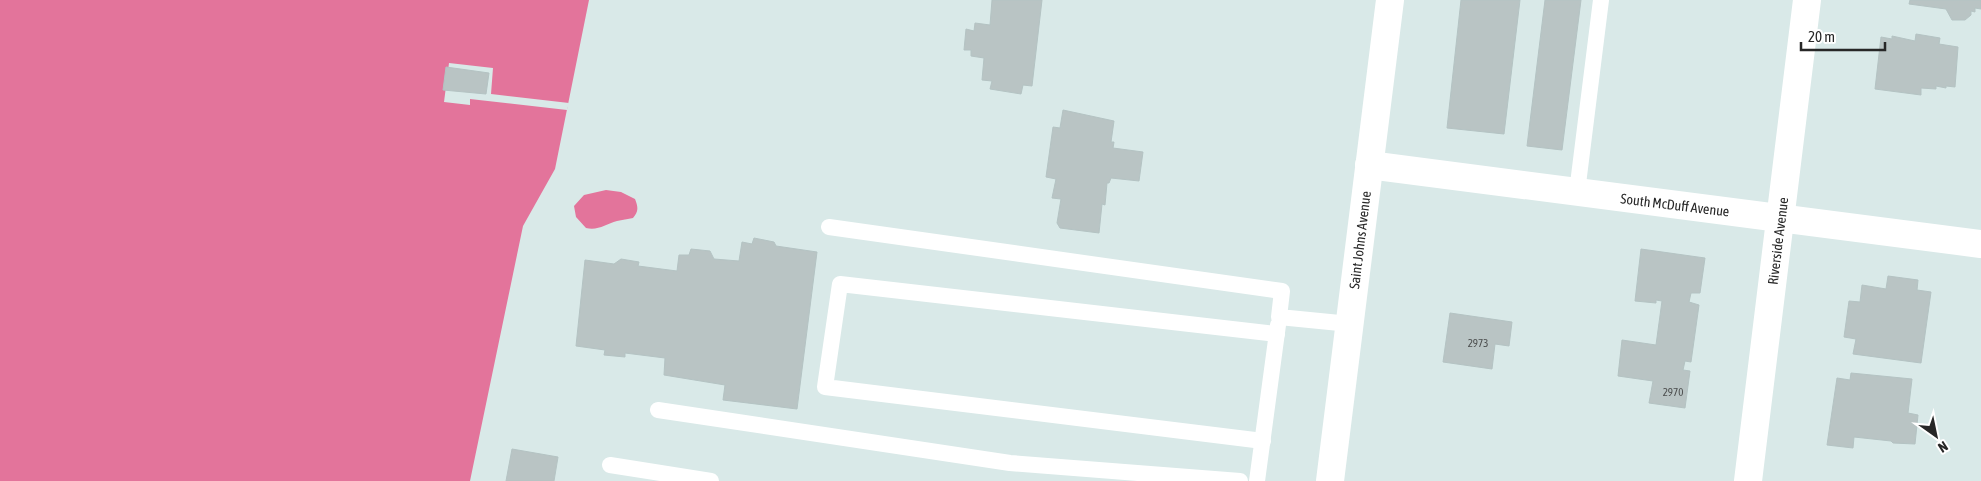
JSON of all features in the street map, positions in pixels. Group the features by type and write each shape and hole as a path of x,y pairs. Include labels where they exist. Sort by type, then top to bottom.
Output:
{"main road":[{"name":"Saint Johns Avenue","path":"1330,481 1390,0"},
{"name":"Riverside Avenue","path":"1748,481 1808,0"},
{"name":"South McDuff Avenue","path":"1369,165 1981,244"}],"lane":[{"path":"1577,192 1601,0"},
{"path":"829,227 1282,291 1257,481"},
{"path":"1263,441 825,387 840,284 1277,334"},
{"path":"1279,317 1350,324"},
{"path":"658,410 1010,463 1240,481"},
{"path":"610,465 711,481"}],"shaded area":[{"path":"0,0 589,0 555,169 523,226 470,481 0,481"},
{"path":"606,190 621,192 635,199 636,213 633,218 617,221 598,228 586,228 576,217 574,206 584,195"}],"pier":[{"path":"449,63 493,68 491,94 569,103 567,110 470,99 470,105 444,102"}],"building":[{"path":"992,0 1042,0 1032,86 1023,85 1021,94 990,89 992,81 982,80 984,58 971,56 971,50 964,50 966,29 974,31 975,23 990,25"},
{"path":"1461,0 1520,0 1504,134 1447,128"},
{"path":"1545,0 1581,0 1562,150 1527,146"},
{"path":"1910,0 1981,0 1981,9 1975,8 1975,12 1971,11 1971,15 1965,20 1952,20 1946,9 1909,4"},
{"path":"1916,34 1940,38 1939,44 1958,47 1955,87 1936,86 1936,89 1921,88 1921,95 1875,89 1881,37 1892,39 1892,36 1915,41"},
{"path":"446,67 489,73 486,94 443,90"},
{"path":"1063,110 1114,121 1111,142 1114,142 1113,148 1143,152 1139,181 1111,178 1109,183 1107,183 1105,205 1102,204 1099,233 1060,228 1057,223 1061,199 1052,198 1056,179 1046,177 1053,127 1060,128"},
{"path":"754,238 774,242 776,246 817,252 797,409 723,400 725,385 664,375 665,358 625,353 625,357 604,355 605,350 576,346 585,260 614,264 621,259 639,262 638,266 677,271 679,255 689,255 691,249 710,251 714,259 739,261 742,242 752,244"},
{"path":"1641,249 1705,258 1700,293 1691,293 1689,302 1699,305 1691,362 1685,361 1683,370 1690,371 1685,408 1649,403 1653,381 1618,376 1622,340 1656,345 1662,301 1656,300 1656,303 1635,301"},
{"path":"1888,276 1918,280 1917,290 1931,292 1921,363 1853,354 1856,339 1844,337 1849,301 1860,302 1862,285 1886,289"},
{"path":"1450,313 1512,322 1509,346 1495,344 1492,369 1443,362"},
{"path":"1851,373 1912,379 1908,413 1918,415 1915,444 1893,443 1891,441 1854,437 1853,448 1827,445 1837,378 1850,380"},
{"path":"512,449 558,457 554,481 506,481"}]}
